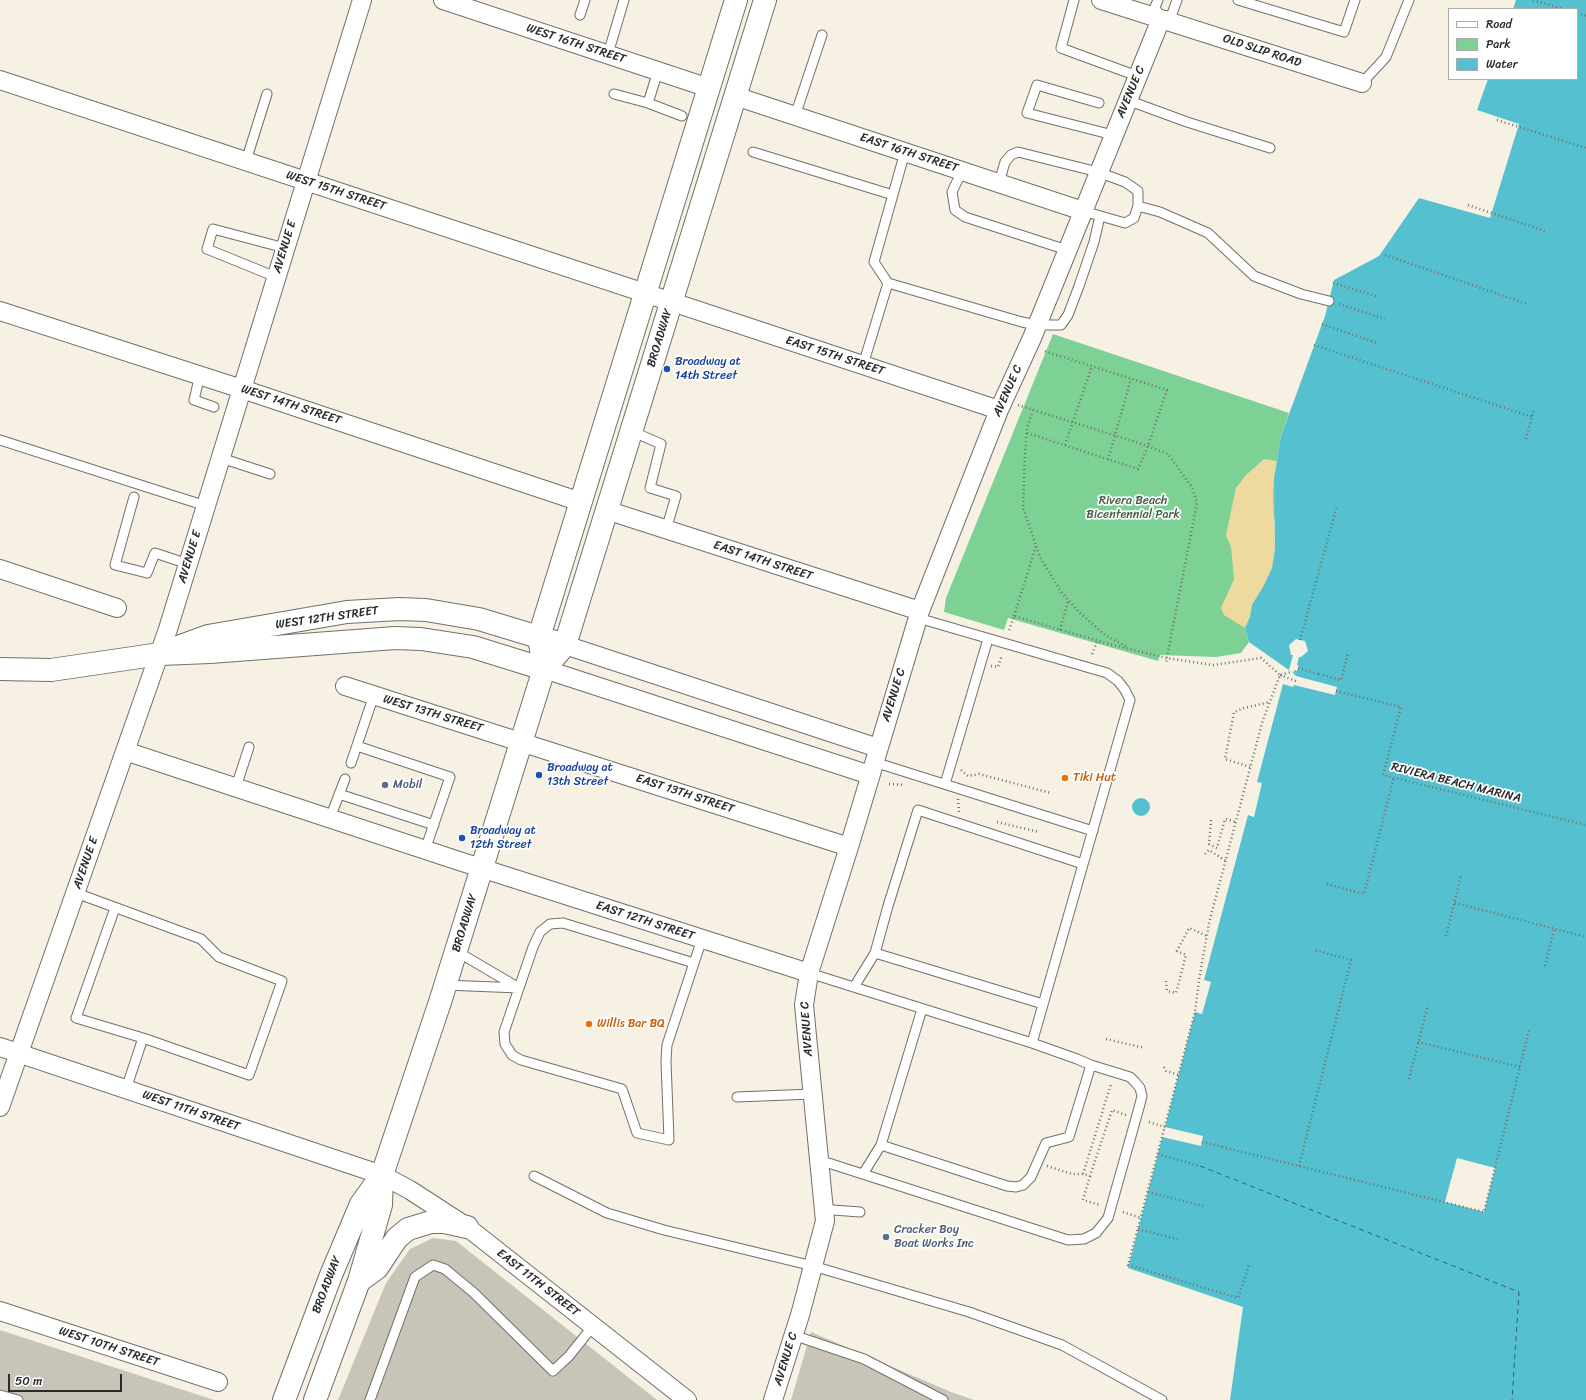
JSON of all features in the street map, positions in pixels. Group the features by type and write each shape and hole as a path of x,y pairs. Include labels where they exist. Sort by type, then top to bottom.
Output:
{"main road":[{"name":"BROADWAY","path":"544,670 539,636 736,0"},
{"name":"BROADWAY","path":"315,1400 359,1281 381,1204 382,1175 456,951 544,670 565,645 765,0"},
{"name":"WEST 12TH STREET","path":"160,654 208,636 347,612 399,609 479,618 565,645"},
{"name":"WEST 12TH STREET","path":"0,669 51,670 160,654 210,652 395,638 421,639 473,647 544,670"},
{"name":"BROADWAY","path":"284,1400 331,1275 361,1204 382,1175"},
{"path":"359,1281 377,1268 397,1238 408,1229 431,1222 444,1222 467,1227"}],"street":[{"name":"AVENUE E","path":"0,1107 20,1054 160,654 362,0"},
{"name":"WEST 16TH STREET","path":"443,0 709,88"},
{"name":"OLD SLIP ROAD","path":"1101,0 1362,83"},
{"name":"AVENUE C","path":"773,1400 813,1266 824,1221 804,1005 809,973 849,847 919,615 999,410 1037,325 1161,19"},
{"name":"WEST 15TH STREET","path":"0,80 671,302"},
{"name":"EAST 16TH STREET","path":"735,96 1083,211"},
{"name":"EAST 15TH STREET","path":"671,302 999,410"},
{"name":"WEST 14TH STREET","path":"0,311 200,375 581,502"},
{"name":"EAST 14TH STREET","path":"606,510 919,615"},
{"path":"0,570 117,608"},
{"path":"565,645 874,761"},
{"path":"544,670 874,761"},
{"name":"WEST 13TH STREET","path":"345,686 522,742"},
{"name":"EAST 13TH STREET","path":"522,742 849,847"},
{"path":"125,751 482,868"},
{"name":"EAST 12TH STREET","path":"482,868 809,973"},
{"name":"WEST 11TH STREET","path":"0,1047 382,1175"},
{"name":"EAST 11TH STREET","path":"382,1175 413,1192 467,1227 687,1400"},
{"name":"WEST 10TH STREET","path":"0,1312 218,1382"}],"lane":[{"path":"580,15 585,0"},
{"path":"608,54 624,0"},
{"path":"1074,0 1061,48 1137,76"},
{"path":"1158,0 1155,7 1161,19 1172,14 1177,0"},
{"path":"1238,0 1268,4 1344,32 1355,0"},
{"path":"1362,83 1386,57 1409,0"},
{"path":"795,116 822,35"},
{"path":"648,103 658,71"},
{"path":"1099,103 1037,85 1027,113 1113,135"},
{"path":"246,162 267,94"},
{"path":"614,94 648,103 682,116"},
{"path":"1127,100 1187,122 1270,148"},
{"path":"753,152 893,195"},
{"path":"905,152 874,262 888,284 1037,325 1061,325 1068,315 1094,242 1100,216"},
{"path":"999,183 1005,162 1011,154 1018,152 1098,172 1125,182 1138,191 1138,206 1134,218 1125,223 1083,211"},
{"path":"962,171 952,192 955,210 965,217 1067,250"},
{"path":"1138,206 1160,212 1208,233 1254,276 1301,294 1329,301"},
{"path":"276,277 207,249 213,229 285,248"},
{"path":"863,365 888,284"},
{"path":"200,375 194,400 214,407"},
{"path":"631,431 661,444 650,488 676,496 666,530"},
{"path":"0,440 206,506"},
{"path":"221,458 270,474"},
{"path":"134,497 115,565 147,573 155,554 188,564"},
{"path":"919,615 988,640 1107,673 1118,681 1130,700 1032,1043"},
{"path":"945,784 988,640"},
{"path":"350,763 374,696"},
{"path":"357,746 371,756 423,773 450,777 425,850"},
{"path":"236,787 249,748"},
{"path":"874,761 1093,831"},
{"path":"330,818 345,780"},
{"path":"339,794 358,797 409,814 434,825"},
{"path":"854,987 875,953 918,810 1083,864"},
{"path":"76,893 201,939 219,957 282,980 249,1075 143,1038 76,1018 115,908"},
{"path":"694,963 563,923 550,924 540,932 533,947 504,1032 505,1044 512,1055 521,1060 622,1090 637,1133 669,1140 666,1061 668,1045 702,939"},
{"path":"456,951 519,988"},
{"path":"875,953 1043,1004"},
{"path":"809,973 1032,1043 1091,1065 1130,1077 1140,1088 1142,1096 1108,1218 1096,1233 1084,1239 1068,1240 819,1160"},
{"path":"445,985 519,988"},
{"path":"863,1174 880,1145 922,1009"},
{"path":"126,1089 143,1038"},
{"path":"880,1145 1000,1183 1016,1187 1023,1185 1031,1177 1046,1143 1069,1137 1091,1065"},
{"path":"737,1097 812,1094"},
{"path":"534,1176 607,1213 664,1230 813,1266 969,1312 1062,1345 1162,1400"},
{"path":"823,1207 833,1210 860,1212"},
{"path":"370,1400 415,1277 433,1265 445,1268 474,1293 553,1371 569,1356 593,1326"},
{"path":"793,1335 864,1359 944,1400"},
{"path":"0,1395 18,1400"}],"path":[{"path":"1533,0 1560,8"},
{"path":"1497,120 1586,148"},
{"path":"1468,205 1545,231"},
{"path":"1385,255 1526,304"},
{"path":"1333,283 1376,296"},
{"path":"1329,301 1385,319"},
{"path":"1322,324 1377,343"},
{"path":"1314,346 1532,417"},
{"path":"1027,433 1138,469 1148,446 1167,390 1044,351"},
{"path":"1065,445 1092,366"},
{"path":"1108,460 1131,379"},
{"path":"1017,405 1148,446 1168,454 1192,487 1196,504 1166,662"},
{"path":"1526,440 1534,409"},
{"path":"1033,410 1024,452 1023,508 1040,557 1062,594 1079,612 1105,634 1129,649"},
{"path":"1300,640 1337,506"},
{"path":"1009,630 1036,546"},
{"path":"1060,630 1068,600"},
{"path":"1014,616 1097,641 1166,658 1213,665 1261,658 1280,675 1296,681"},
{"path":"1092,654 1097,641"},
{"path":"1298,668 1341,680 1348,653"},
{"path":"987,673 990,666 998,666 1002,654 1009,654"},
{"path":"1280,675 1291,672"},
{"path":"1319,674 1336,678"},
{"path":"1249,1265 1238,1298 1128,1265 1195,1012 1207,936 1250,767 1262,723 1280,675"},
{"name":"RIVIERA BEACH MARINA","path":"1336,691 1400,707 1384,774 1586,825"},
{"path":"1250,767 1225,759 1234,712 1270,702"},
{"path":"956,766 968,776 979,774 1051,794"},
{"path":"1327,884 1364,894 1394,777"},
{"path":"957,797 959,813"},
{"path":"1211,820 1210,844 1217,848 1225,819 1236,822"},
{"path":"995,821 1039,832"},
{"path":"1205,854 1208,850 1226,861"},
{"path":"1446,936 1461,876"},
{"path":"1455,903 1586,937"},
{"path":"1166,981 1167,991 1176,993 1186,955 1177,951 1189,928 1207,936"},
{"path":"1545,966 1554,929"},
{"path":"1299,1166 1351,960 1314,950"},
{"path":"1409,1079 1428,1006"},
{"path":"1202,1142 1484,1212 1529,1030"},
{"path":"1106,1039 1145,1048"},
{"path":"1418,1042 1520,1067"},
{"path":"1164,1066 1166,1071 1178,1075"},
{"path":"1083,1174 1111,1084 1104,1082"},
{"path":"1102,1206 1084,1200 1090,1176 1112,1110 1126,1115"},
{"path":"1149,1122 1165,1127"},
{"path":"1222,1147 1249,1154"},
{"path":"1158,1154 1200,1166"},
{"path":"1037,1163 1072,1174 1083,1174 1090,1176"},
{"path":"1148,1192 1203,1206"},
{"path":"1123,1212 1141,1218"},
{"path":"1138,1229 1181,1240"}],"shaded area":[{"path":"433,1238 456,1241 657,1400 338,1400 386,1283 410,1249"},
{"path":"0,1330 214,1400 0,1400"},
{"path":"811,1332 951,1392 974,1400 791,1400"}],"green space":[{"name":"Rivera Beach Bicentennial Park","path":"1053,334 1289,413 1281,436 1274,479 1275,515 1263,587 1252,605 1250,617 1245,628 1249,642 1241,653 1216,657 1160,655 1158,661 1008,618 1004,630 944,612 946,598"}],"sand":[{"path":"1264,459 1277,461 1273,496 1275,549 1272,568 1252,605 1250,617 1245,628 1224,615 1221,608 1234,579 1231,547 1226,535 1236,488 1246,475"}],"water":[{"path":"1516,0 1586,0 1586,1400 1230,1400 1243,1307 1128,1268 1195,1012 1202,1014 1211,982 1204,980 1248,815 1254,817 1262,783 1257,782 1283,684 1293,687 1296,681 1296,676 1293,673 1249,642 1245,628 1250,617 1252,605 1272,568 1275,549 1274,479 1281,436 1325,316 1334,280 1379,256 1419,198 1490,218 1519,124 1477,110 1488,80 1578,80 1578,8 1513,8"},
{"path":"1141,798 1147,801 1150,807 1147,813 1141,816 1135,813 1132,807 1135,801"}],"pier":[{"path":"1296,639 1305,641 1308,651 1299,657 1297,665 1299,666 1297,671 1295,670 1293,673 1289,670 1293,655 1291,655 1289,645"},
{"path":"1296,676 1337,687 1335,695 1294,685"},
{"path":"1165,1127 1203,1136 1201,1146 1162,1137"},
{"path":"1457,1158 1495,1168 1484,1212 1445,1202"}],"ferry route":[{"path":"1200,1166 1519,1292 1512,1400"}],"place":[{"name":"Broadway at 14th Street","path":"667,369"},
{"name":"Broadway at 13th Street","path":"539,775"},
{"name":"Tiki Hut","path":"1065,778"},
{"name":"Mobil","path":"385,785"},
{"name":"Broadway at 12th Street","path":"462,838"},
{"name":"Willis Bar BQ","path":"589,1024"},
{"name":"Cracker Boy Boat Works Inc","path":"886,1237"}]}
